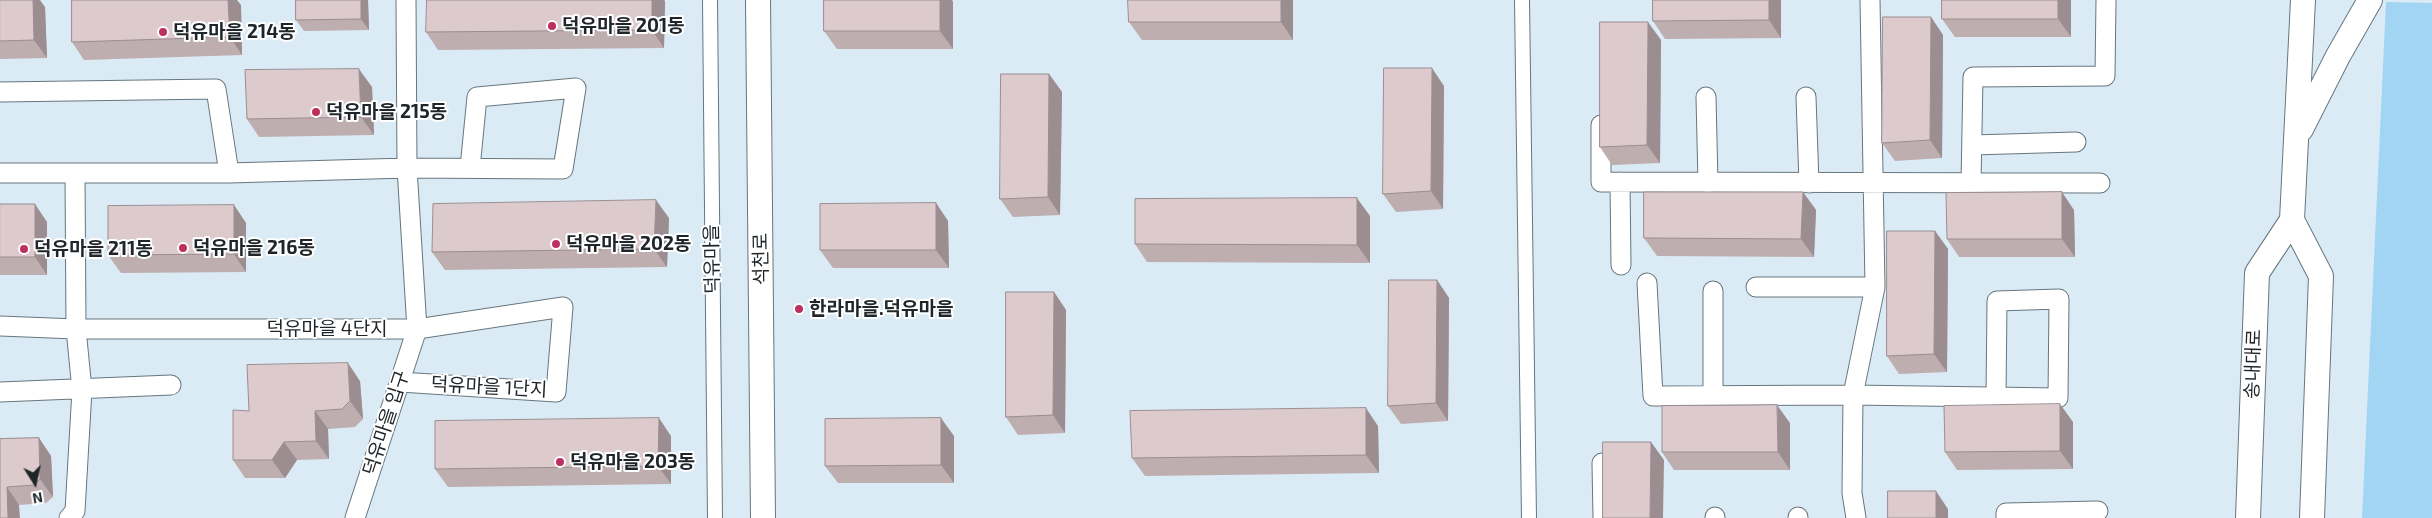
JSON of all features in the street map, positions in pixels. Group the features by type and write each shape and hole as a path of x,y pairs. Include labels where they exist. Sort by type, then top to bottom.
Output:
{"street":[{"path":"406,0 407,168 417,329"},
{"name":"덕유마을","path":"710,0 715,518"},
{"name":"석천로","path":"758,0 763,518"},
{"path":"1522,0 1530,518"},
{"path":"1856,518 1852,493 1853,395 1875,287 1870,0"},
{"path":"1971,183 1972,77 2105,76 2106,0"},
{"name":"송내대로","path":"2248,518 2257,273 2292,220 2303,0"},
{"path":"2297,138 2338,56 2370,0"},
{"path":"0,173 229,173 407,168 564,169 576,88 477,97 470,168"},
{"path":"0,92 216,89 229,173"},
{"path":"1706,97 1708,183"},
{"path":"1806,97 1808,183"},
{"path":"1601,106 1601,182 2100,183"},
{"path":"1972,145 2076,142"},
{"path":"69,518 75,511 82,390 76,329 75,173"},
{"path":"1620,182 1621,265"},
{"path":"2292,220 2321,276 2312,518"},
{"path":"1647,283 1653,396 1853,395 1996,398 2058,398 2059,299 1997,301 1996,398"},
{"path":"1756,287 1875,287"},
{"path":"1713,290 1713,396"},
{"name":"덕유마을 1단지","path":"400,382 556,392 563,307 417,329"},
{"name":"덕유마을 4단지","path":"0,326 76,329 417,329"},
{"name":"덕유마을 입구","path":"355,518 417,329"},
{"path":"0,392 171,385"},
{"path":"1602,463 1603,518"},
{"path":"2006,518 2006,513 2098,511"}],"shaded area":[{"path":"2386,2 2432,3 2432,518 2362,518"}],"building":[{"path":"0,0 33,0 34,40 0,41"},
{"path":"72,0 228,0 230,37 72,42"},
{"path":"296,0 361,0 361,19 296,20"},
{"path":"427,0 652,0 652,30 426,32"},
{"path":"824,0 940,0 940,31 824,31"},
{"path":"1128,0 1281,0 1281,22 1129,22"},
{"path":"1653,0 1769,0 1769,20 1653,21"},
{"path":"1942,0 2058,0 2058,19 1942,19"},
{"path":"1883,17 1931,17 1930,140 1882,143"},
{"path":"1600,22 1648,22 1647,145 1600,147"},
{"path":"1384,68 1432,68 1431,191 1383,194"},
{"path":"359,69 361,117 247,119 245,70"},
{"path":"1001,74 1049,74 1048,197 1000,199"},
{"path":"1644,192 1803,192 1801,239 1644,238"},
{"path":"2062,192 2062,239 1947,239 1946,193"},
{"path":"1357,198 1357,245 1135,244 1135,199"},
{"path":"656,200 654,249 432,252 433,204"},
{"path":"936,203 936,250 820,250 820,204"},
{"path":"0,204 35,204 35,257 0,257"},
{"path":"234,205 234,254 108,255 108,206"},
{"path":"1887,231 1935,231 1934,354 1887,356"},
{"path":"1389,280 1437,280 1436,403 1388,406"},
{"path":"1006,292 1054,292 1053,415 1006,417"},
{"path":"348,363 350,401 342,409 315,411 316,441 284,442 272,460 233,460 233,410 249,411 247,365"},
{"path":"2060,404 2060,451 1945,452 1944,406"},
{"path":"1777,405 1778,452 1662,452 1662,406"},
{"path":"1366,408 1366,455 1132,458 1130,411"},
{"path":"659,418 658,466 435,469 435,421"},
{"path":"941,418 941,465 825,466 825,419"},
{"path":"39,438 40,479 34,485 7,487 8,518 0,518 0,439"},
{"path":"1603,442 1651,442 1650,518 1603,518"},
{"path":"1888,491 1936,491 1936,518 1888,518"}],"place":[{"name":"덕유마을 201동","path":"552,26"},
{"name":"덕유마을 214동","path":"163,32"},
{"name":"덕유마을 215동","path":"316,112"},
{"name":"덕유마을 202동","path":"556,244"},
{"name":"덕유마을 216동","path":"183,248"},
{"name":"덕유마을 211동","path":"24,249"},
{"name":"한라마을.덕유마을","path":"799,309"},
{"name":"덕유마을 203동","path":"560,462"}]}
